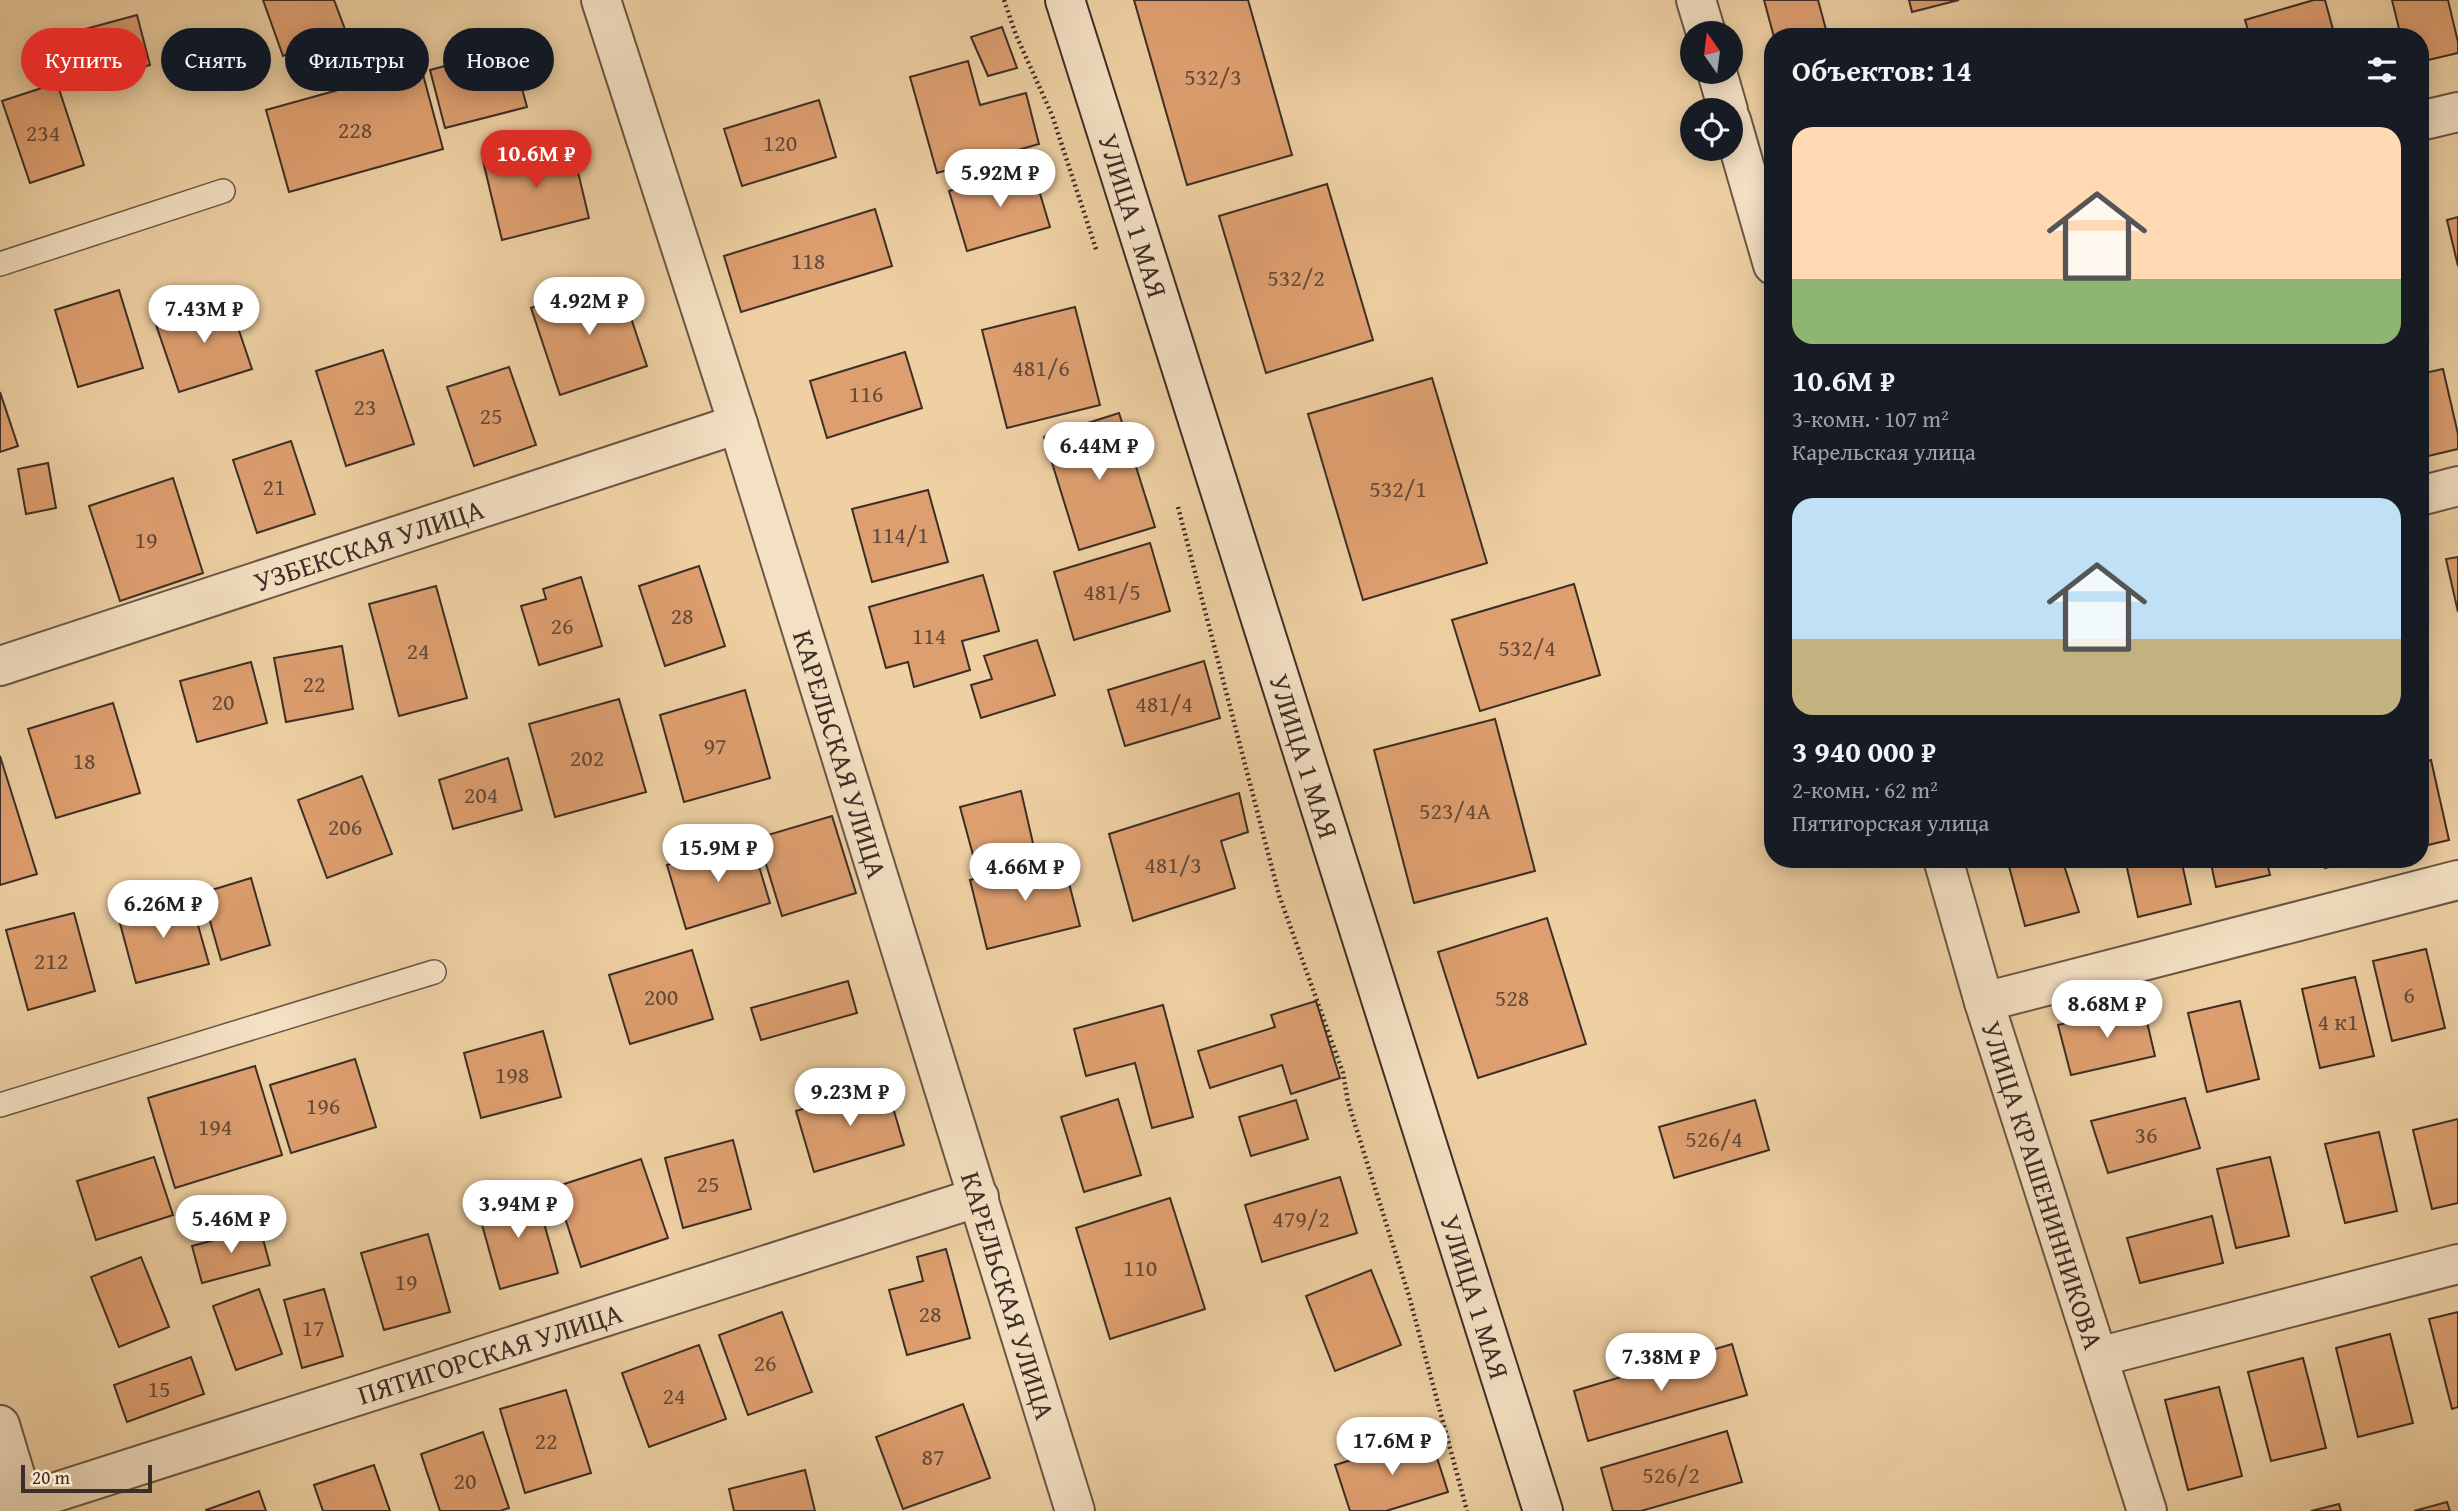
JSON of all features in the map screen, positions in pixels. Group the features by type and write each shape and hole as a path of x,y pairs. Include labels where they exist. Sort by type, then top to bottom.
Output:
{"street":[{"name":"КАРЕЛЬСКАЯ УЛИЦА","path":"601,0 738,424 1075,1511"},
{"name":"УЛИЦА 1 МАЯ","path":"1065,0 1543,1511"},
{"path":"1696,0 1702,21"},
{"path":"2429,119 2458,112"},
{"path":"1743,161 1764,234"},
{"name":"УЗБЕКСКАЯ УЛИЦА","path":"0,666 738,424"},
{"path":"2429,494 2458,486"},
{"name":"УЛИЦА КРАШЕНИННИКОВА","path":"1946,868 1984,1002 2147,1511"},
{"path":"1984,1002 2458,880"},
{"name":"ПЯТИГОРСКАЯ УЛИЦА","path":"16,1508 979,1197"},
{"path":"2098,1357 2458,1264"},
{"path":"0,1425 16,1508"}],"lane":[{"path":"0,264 223,191"},
{"path":"0,1105 434,972"}],"path":[{"path":"1004,0 1016,35 1052,115 1101,264"},
{"path":"1176,500 1279,895 1343,1073 1348,1102 1409,1296 1467,1511"}],"building":[{"path":"263,0 334,0 344,28 285,28 283,56"},
{"path":"1134,0 1248,0 1292,155 1187,185"},
{"path":"1764,0 1818,0 1826,28 1772,28"},
{"path":"1909,0 1959,0 1912,12"},
{"path":"2314,0 2325,0 2333,28 2247,28 2245,20"},
{"path":"2392,0 2448,0 2458,53 2429,60 2429,28 2399,28"},
{"path":"137,15 140,28 89,28"},
{"path":"1002,27 1017,68 988,76 971,37"},
{"path":"968,61 980,105 1026,93 1039,144 937,173 910,77"},
{"path":"443,66 443,91 523,91 527,107 445,128 430,70"},
{"path":"33,91 60,91 84,165 30,183 2,101"},
{"path":"334,91 427,91 443,149 289,192 266,110"},
{"path":"819,100 836,157 742,186 724,129"},
{"path":"570,139 589,218 502,240 483,161"},
{"path":"1032,167 1050,227 967,251 949,191"},
{"path":"1327,184 1373,340 1266,373 1219,216"},
{"path":"875,209 892,266 741,312 724,256"},
{"path":"2458,217 2458,266 2447,220"},
{"path":"618,279 647,366 560,395 531,308"},
{"path":"119,290 143,368 78,387 55,310"},
{"path":"228,298 252,369 179,392 155,322"},
{"path":"1075,307 1100,405 1007,428 982,330"},
{"path":"383,350 414,444 346,466 316,371"},
{"path":"905,352 922,408 827,438 810,381"},
{"path":"509,367 536,445 474,466 447,387"},
{"path":"2443,369 2458,434 2458,449 2429,456 2429,372"},
{"path":"1432,378 1487,563 1363,600 1308,414"},
{"path":"0,392 18,446 0,452"},
{"path":"1119,413 1155,527 1079,550 1044,437"},
{"path":"291,441 315,514 257,533 233,460"},
{"path":"48,463 56,508 26,514 18,469"},
{"path":"173,478 203,573 120,601 89,506"},
{"path":"928,490 948,562 872,582 852,509"},
{"path":"1150,543 1170,611 1074,640 1054,572"},
{"path":"2458,557 2458,612 2446,559"},
{"path":"699,566 725,646 665,666 639,586"},
{"path":"983,575 999,631 962,641 970,670 914,687 908,662 886,668 869,607"},
{"path":"581,577 602,646 539,665 521,606 546,599 543,589"},
{"path":"1574,584 1600,675 1480,711 1452,620"},
{"path":"436,586 467,698 399,716 369,604"},
{"path":"1037,640 1055,695 981,718 971,685 992,679 984,656"},
{"path":"342,646 353,709 286,722 274,658"},
{"path":"1204,661 1220,718 1125,746 1108,690"},
{"path":"251,662 267,723 197,742 180,681"},
{"path":"745,690 770,778 684,802 660,715"},
{"path":"619,699 646,792 555,817 529,724"},
{"path":"113,703 140,793 56,818 28,729"},
{"path":"1495,719 1535,871 1414,903 1374,750"},
{"path":"0,756 37,874 0,885"},
{"path":"508,758 522,810 453,829 439,780"},
{"path":"2429,761 2449,840 2429,845"},
{"path":"362,776 392,854 327,878 298,800"},
{"path":"1021,791 1035,852 976,866 960,807"},
{"path":"1239,793 1248,832 1221,841 1235,888 1133,921 1109,834"},
{"path":"832,816 856,893 782,916 758,838"},
{"path":"751,840 770,903 686,929 667,865"},
{"path":"1062,856 1080,926 987,949 970,880"},
{"path":"2009,868 2065,868 2079,912 2025,926"},
{"path":"2127,868 2183,868 2191,904 2138,917"},
{"path":"2212,868 2268,868 2270,875 2216,887"},
{"path":"251,878 270,945 221,960 202,893"},
{"path":"190,897 209,964 136,983 118,916"},
{"path":"74,913 95,991 28,1010 6,930"},
{"path":"1547,918 1586,1044 1478,1078 1438,952"},
{"path":"2426,949 2445,1028 2392,1041 2373,961"},
{"path":"692,950 713,1019 630,1044 609,975"},
{"path":"2355,977 2374,1056 2320,1068 2302,989"},
{"path":"848,981 857,1013 761,1040 751,1008"},
{"path":"1316,1001 1340,1078 1291,1094 1282,1065 1210,1088 1198,1051 1275,1027 1271,1015"},
{"path":"2240,1001 2259,1079 2207,1092 2188,1013"},
{"path":"1163,1005 1193,1117 1152,1128 1135,1063 1086,1076 1074,1029"},
{"path":"2143,1005 2155,1056 2071,1075 2058,1025"},
{"path":"543,1031 561,1097 481,1118 464,1053"},
{"path":"355,1059 376,1127 291,1153 270,1085"},
{"path":"255,1066 282,1155 175,1188 148,1098"},
{"path":"886,1084 904,1145 814,1172 796,1111"},
{"path":"2185,1098 2200,1148 2108,1173 2091,1121"},
{"path":"1118,1099 1141,1175 1084,1192 1061,1117"},
{"path":"1296,1100 1308,1139 1251,1156 1239,1117"},
{"path":"1755,1100 1769,1150 1674,1178 1659,1127"},
{"path":"2458,1119 2458,1203 2432,1209 2413,1130"},
{"path":"2379,1132 2397,1211 2345,1223 2325,1144"},
{"path":"733,1140 751,1209 683,1228 665,1158"},
{"path":"154,1157 173,1215 96,1240 77,1181"},
{"path":"2270,1157 2289,1236 2236,1248 2217,1169"},
{"path":"641,1159 668,1238 581,1267 555,1187"},
{"path":"1340,1177 1357,1233 1262,1262 1245,1205"},
{"path":"535,1191 558,1273 500,1289 477,1207"},
{"path":"1170,1198 1205,1309 1110,1339 1076,1228"},
{"path":"2212,1216 2223,1263 2140,1283 2127,1238"},
{"path":"260,1228 270,1265 202,1283 192,1246"},
{"path":"428,1234 450,1312 384,1330 361,1253"},
{"path":"946,1249 970,1338 907,1355 889,1290 923,1281 917,1257"},
{"path":"141,1257 169,1327 119,1347 91,1277"},
{"path":"1371,1270 1401,1345 1335,1371 1306,1296"},
{"path":"259,1289 282,1354 236,1370 213,1306"},
{"path":"324,1289 343,1356 302,1368 284,1300"},
{"path":"782,1312 812,1392 748,1415 719,1335"},
{"path":"2458,1312 2458,1407 2452,1409 2429,1319"},
{"path":"2390,1334 2413,1423 2358,1437 2336,1348"},
{"path":"1732,1344 1747,1395 1588,1441 1574,1391"},
{"path":"699,1345 726,1419 649,1447 622,1373"},
{"path":"191,1357 204,1394 127,1422 114,1385"},
{"path":"2303,1358 2326,1448 2271,1461 2248,1372"},
{"path":"2219,1387 2242,1476 2188,1490 2165,1400"},
{"path":"566,1390 591,1473 525,1493 500,1409"},
{"path":"963,1404 990,1478 903,1509 876,1437"},
{"path":"1727,1431 1742,1482 1641,1511 1613,1511 1601,1468"},
{"path":"483,1432 509,1508 500,1511 440,1511 421,1454"},
{"path":"1430,1436 1448,1492 1386,1511 1350,1511 1335,1465"},
{"path":"374,1465 390,1511 323,1511 314,1485"},
{"path":"805,1470 815,1511 734,1511 729,1489"},
{"path":"259,1491 266,1511 206,1511 206,1510"},
{"path":"2447,1502 2450,1511 2414,1511"},
{"path":"2339,1504 2341,1511 2311,1511"}]}
